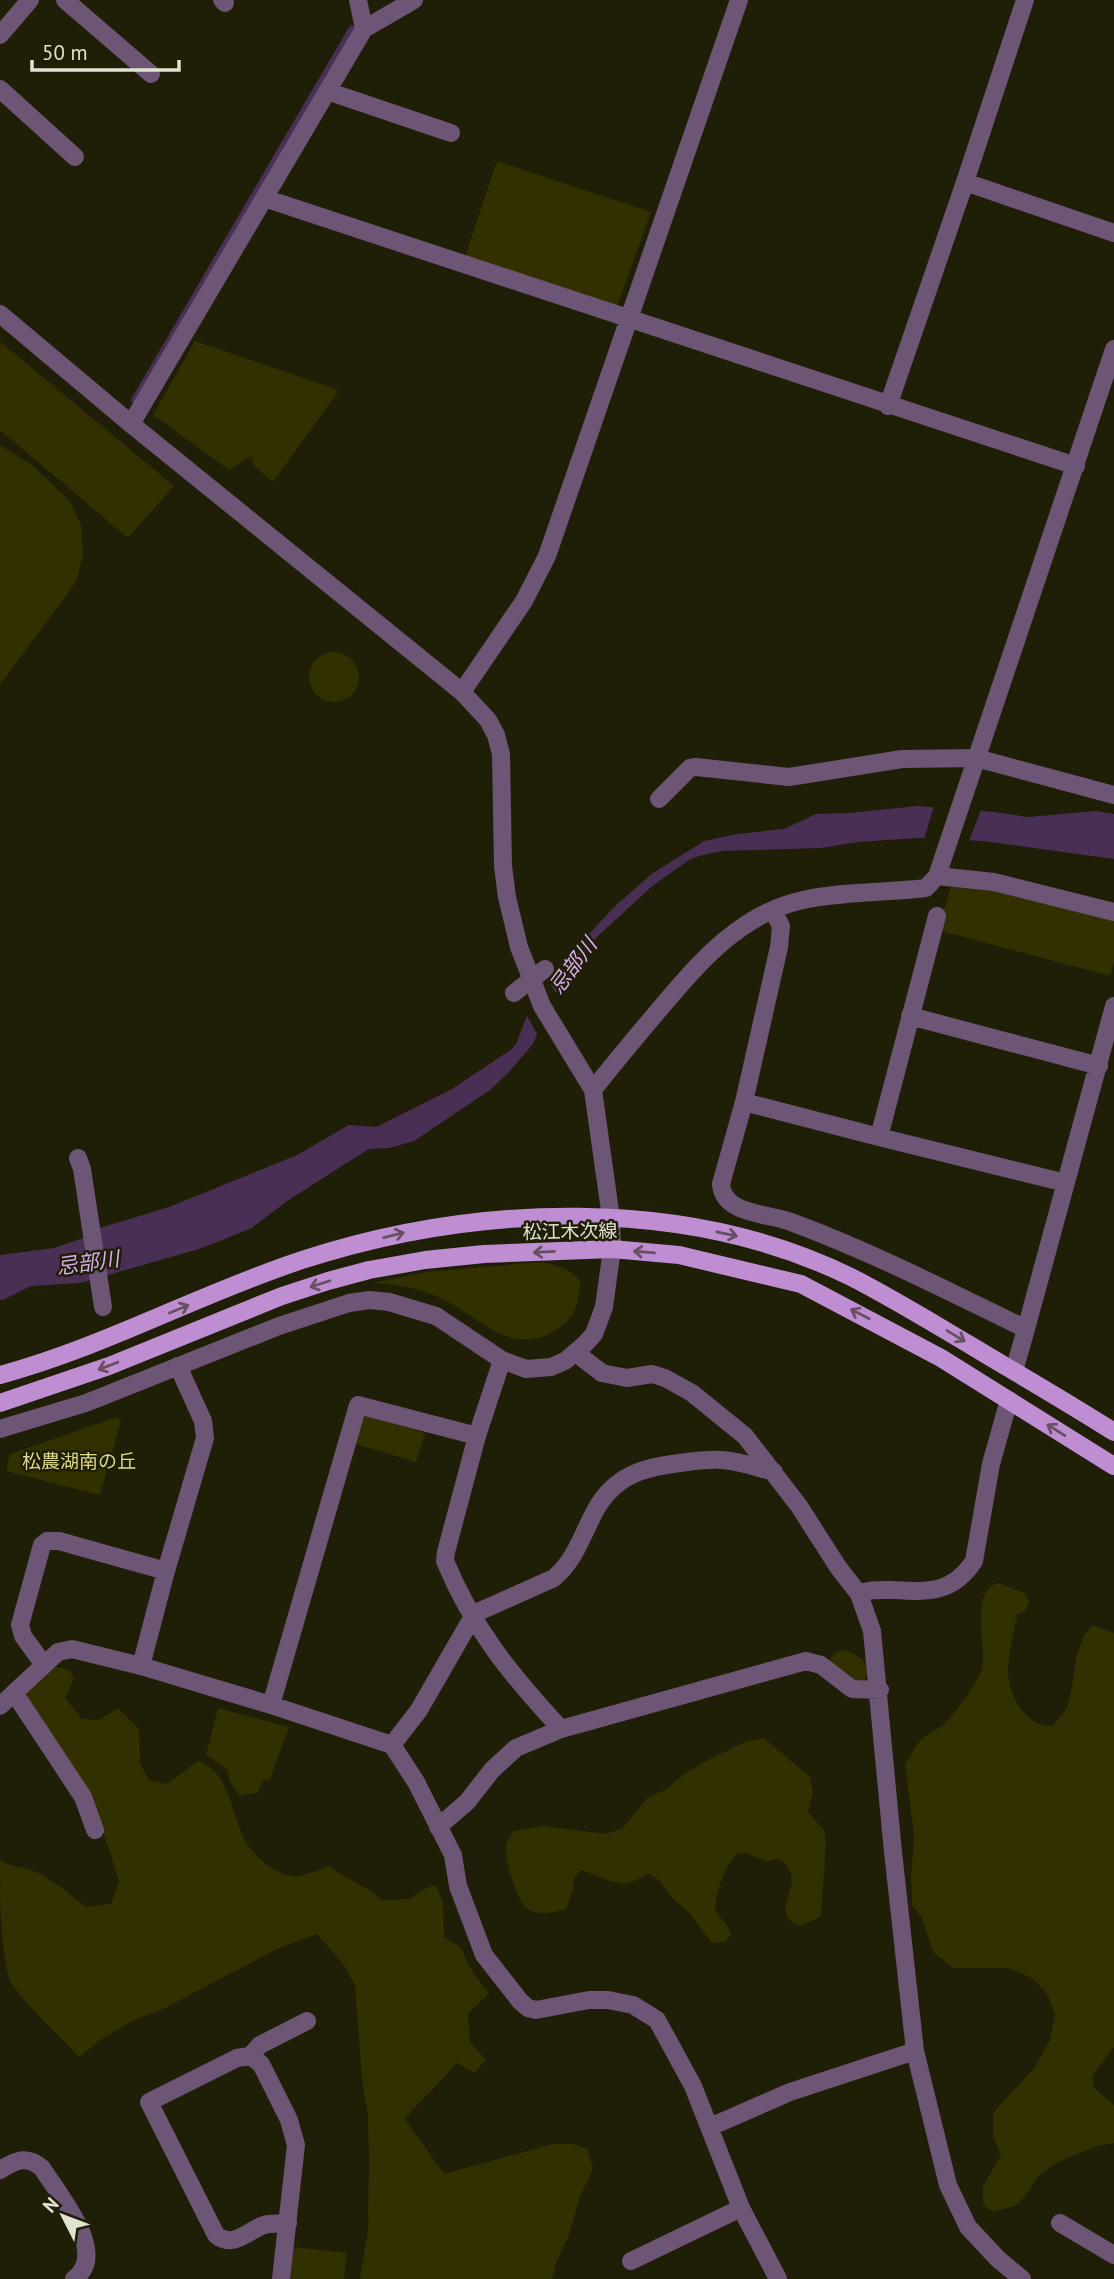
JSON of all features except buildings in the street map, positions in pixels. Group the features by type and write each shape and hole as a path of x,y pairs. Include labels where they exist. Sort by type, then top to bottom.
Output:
{"main road":[{"name":"松江木次線","path":"0,1375 81,1349 300,1261 362,1242 405,1232 473,1222 611,1218 719,1232 810,1260 850,1277 1114,1432"},
{"name":"松江木次線","path":"0,1403 109,1366 282,1296 369,1270 472,1255 612,1249 679,1255 801,1284 941,1358 1114,1466"}],"street":[{"path":"0,36 30,0"},
{"path":"65,0 151,74"},
{"path":"341,0 359,4 364,29"},
{"path":"131,424 364,29 414,0"},
{"path":"462,692 524,601 547,556 739,0"},
{"path":"888,406 1025,0"},
{"path":"0,89 75,157"},
{"path":"327,91 451,133"},
{"path":"965,182 1114,233"},
{"path":"264,198 1076,467"},
{"path":"0,314 131,424 462,692 488,720 496,735 501,754 503,866 507,897 519,947 533,986 593,1090 611,1218 612,1249 600,1321 594,1334 576,1353 551,1367 537,1370 516,1367 436,1316 400,1304 370,1300 349,1303 289,1322 86,1403 0,1429"},
{"path":"593,1090 701,961 731,933 801,900 846,893 926,888 939,870 1114,349"},
{"path":"659,799 690,768 696,766 789,777 902,759 976,758 1114,794"},
{"path":"939,870 1114,912"},
{"path":"773,911 781,926 779,947 744,1101 721,1184 722,1191 729,1202 737,1207 786,1220 869,1252 1026,1329"},
{"path":"879,1137 937,916"},
{"path":"514,993 533,986 545,969"},
{"path":"1014,1371 1114,1006"},
{"path":"910,1016 1099,1066"},
{"path":"744,1101 1066,1183"},
{"path":"78,1158 82,1169 103,1307"},
{"path":"576,1353 602,1373 627,1378 652,1374 665,1378 692,1393 746,1436 775,1472 859,1594 872,1631 880,1690 893,1852 915,2050 948,2185 968,2227 1021,2279"},
{"path":"502,1360 477,1436 445,1561 472,1618 509,1672 561,1729"},
{"path":"141,1666 205,1438 203,1420 178,1366"},
{"path":"859,1594 869,1590 925,1592 948,1587 965,1574 974,1561 991,1464 1009,1400"},
{"path":"271,1705 358,1405 477,1436"},
{"path":"392,1745 419,1710 472,1618 478,1612 554,1578 572,1559 595,1511 605,1497 632,1473 648,1467 705,1459 724,1460 775,1472"},
{"path":"44,1665 23,1636 20,1625 42,1545 47,1541 59,1541 166,1571"},
{"path":"0,1706 58,1652 72,1648 271,1705 392,1745 416,1782 453,1855 458,1886 484,1955 520,2001 528,2008 536,2010 599,2000 623,2002 642,2009 661,2026 693,2086 741,2208 778,2279"},
{"path":"438,1827 467,1802 492,1770 516,1748 561,1729 806,1661 821,1665 852,1689 880,1690"},
{"path":"15,1694 83,1797 95,1830"},
{"path":"250,2056 260,2045 307,2021"},
{"path":"710,2127 790,2092 915,2050"},
{"path":"281,2279 288,2224 296,2145 289,2120 261,2064 250,2056 237,2057 149,2102 216,2235 229,2242 265,2225 288,2224"},
{"path":"0,2170 18,2159 26,2159 42,2168 79,2225 87,2260 85,2269 74,2279"},
{"path":"631,2261 741,2208"},
{"path":"1060,2222 1114,2255"}],"green space":[{"path":"497,161 651,212 618,304 612,308 465,257"},
{"path":"195,341 336,389 338,392 273,482 255,467 251,456 229,470 153,415"},
{"path":"0,343 174,486 128,538 0,430"},
{"path":"0,445 33,466 70,501 81,525 83,555 76,582 0,685"},
{"path":"334,652 352,659 359,677 352,695 334,702 316,695 309,677 316,659"},
{"path":"952,883 1114,920 1114,961 1110,976 938,930"},
{"path":"541,1262 568,1271 581,1282 576,1305 567,1322 553,1332 536,1338 520,1339 505,1335 446,1301 424,1292 402,1286 372,1283 426,1272"},
{"path":"362,1414 425,1433 416,1462 353,1443"},
{"name":"松農湖南の丘","path":"117,1417 121,1421 100,1495 6,1471 10,1454"},
{"path":"998,1583 1025,1593 1029,1601 1026,1610 1017,1615 1010,1649 1009,1679 1020,1708 1034,1721 1043,1725 1053,1726 1066,1709 1078,1652 1092,1625 1114,1633 1114,2047 1092,2076 1094,2088 1114,2105 1114,2143 1097,2146 1058,2162 1038,2176 1015,2206 993,2212 983,2205 983,2186 1001,2155 993,2136 993,2113 1034,2068 1050,2040 1055,2015 1048,1995 1032,1978 1008,1968 953,1968 933,1952 922,1918 912,1905 914,1836 905,1764 920,1741 942,1726 952,1715 980,1673 983,1658 981,1620 984,1596 989,1588"},
{"path":"846,1650 862,1659 868,1667 865,1681 857,1684 830,1663 831,1657 837,1652"},
{"path":"50,1668 69,1670 74,1678 65,1698 82,1719 99,1720 118,1708 139,1729 140,1763 149,1780 167,1784 198,1761 216,1773 227,1790 244,1839 261,1860 276,1871 296,1876 329,1866 382,1900 409,1899 436,1885 443,1903 444,1937 460,1947 473,1973 489,1993 468,2014 470,2042 486,2060 474,2073 457,2063 405,2119 444,2174 552,2144 573,2144 587,2149 593,2168 580,2197 552,2279 360,2279 368,2230 369,2160 368,2116 362,2078 355,1985 343,1964 317,1934 277,1949 165,2008 132,2021 79,2057 21,1996 9,1979 6,1965 1,1920 0,1859 46,1877 86,1907 111,1904 119,1881 102,1828 25,1697 25,1691"},
{"path":"218,1708 289,1727 270,1779 262,1781 258,1793 239,1795 229,1780 228,1770 206,1755"},
{"path":"764,1738 810,1777 813,1793 808,1812 824,1830 826,1842 821,1916 804,1925 797,1926 792,1922 786,1913 791,1878 784,1862 775,1859 767,1862 743,1853 735,1855 727,1868 716,1901 716,1911 731,1935 725,1942 712,1943 690,1914 671,1897 660,1881 650,1874 623,1883 581,1870 574,1878 566,1909 542,1913 532,1911 524,1905 512,1880 507,1860 507,1843 514,1831 545,1826 606,1834 623,1828 648,1797 665,1790 684,1774 747,1741"},
{"path":"293,2247 347,2253 344,2279 289,2279"}],"water":[{"name":"忌部川","path":"917,806 1028,817 1096,811 1114,814 1114,859 983,841 917,838 858,842 821,848 722,851 699,856 651,887 595,939 578,966 557,990 533,1044 509,1072 490,1090 414,1141 389,1148 369,1149 290,1199 250,1229 199,1249 80,1283 31,1286 0,1299 0,1255 54,1248 83,1238 100,1228 169,1207 297,1155 349,1125 376,1127 452,1089 512,1049 530,1007 614,907 653,873 704,841 784,829 816,814"}],"pier":[{"path":"935,803 982,807 968,844 923,842"},
{"path":"549,981 558,997 540,1039 524,1011 526,1005"}],"waterway":[{"path":"134,400 352,28"}]}
